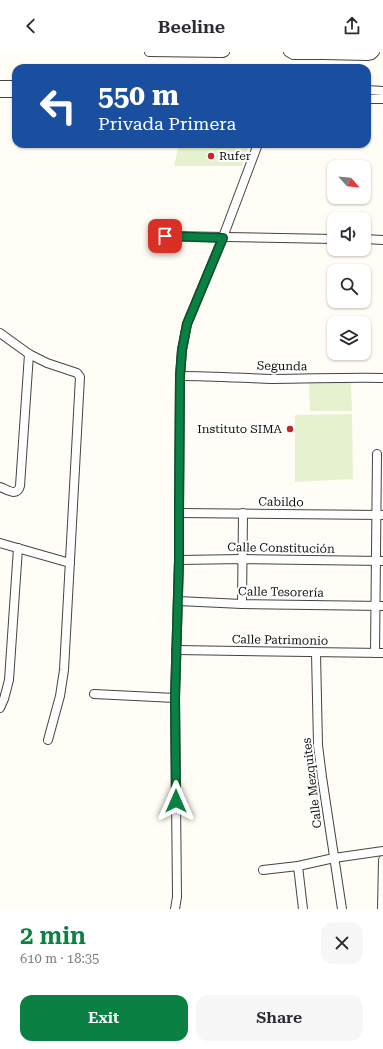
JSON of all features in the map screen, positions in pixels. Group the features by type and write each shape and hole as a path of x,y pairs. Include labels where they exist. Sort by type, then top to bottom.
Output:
{"street":[{"path":"149,52 226,52"},
{"path":"288,52 292,55 324,53 367,56 372,55 375,52"},
{"path":"0,85 12,85"},
{"path":"371,90 383,91"},
{"path":"0,93 12,93"},
{"path":"371,99 383,99"},
{"path":"175,909 175,698 179,560 180,376 182,350 187,324 223,238 257,148"},
{"path":"165,236 327,239"},
{"path":"371,239 383,240"},
{"path":"0,333 29,354 47,363 79,374 80,384 63,682 48,740"},
{"path":"0,487 12,492 18,491 20,486 29,354"},
{"name":"Segunda","path":"180,376 277,379 352,377 383,378"},
{"path":"377,454 380,561 379,653"},
{"name":"Cabildo","path":"179,513 379,515"},
{"path":"242,604 244,513"},
{"path":"0,543 70,563"},
{"path":"0,708 9,680 18,548"},
{"name":"Calle Constitución","path":"179,560 243,559 380,561"},
{"name":"Calle Tesorería","path":"178,601 242,604 379,606"},
{"name":"Calle Patrimonio","path":"176,650 379,653"},
{"name":"Calle Mezquites","path":"316,652 318,745 342,909"},
{"path":"94,694 175,698"},
{"path":"263,870 298,866 334,858 383,851"},
{"path":"382,909 383,860"},
{"path":"298,866 303,909"}],"green space":[{"name":"Rufer","path":"178,148 248,148 242,166 174,166"},
{"path":"309,382 351,382 352,411 310,411"},
{"path":"352,414 353,479 295,482 295,415"}],"place":[{"name":"Rufer","path":"211,156"},
{"name":"Instituto SIMA","path":"290,429"}],"route":[{"path":"165,236 223,238 187,324 182,350 180,376 179,560 175,698 176,801"}]}
